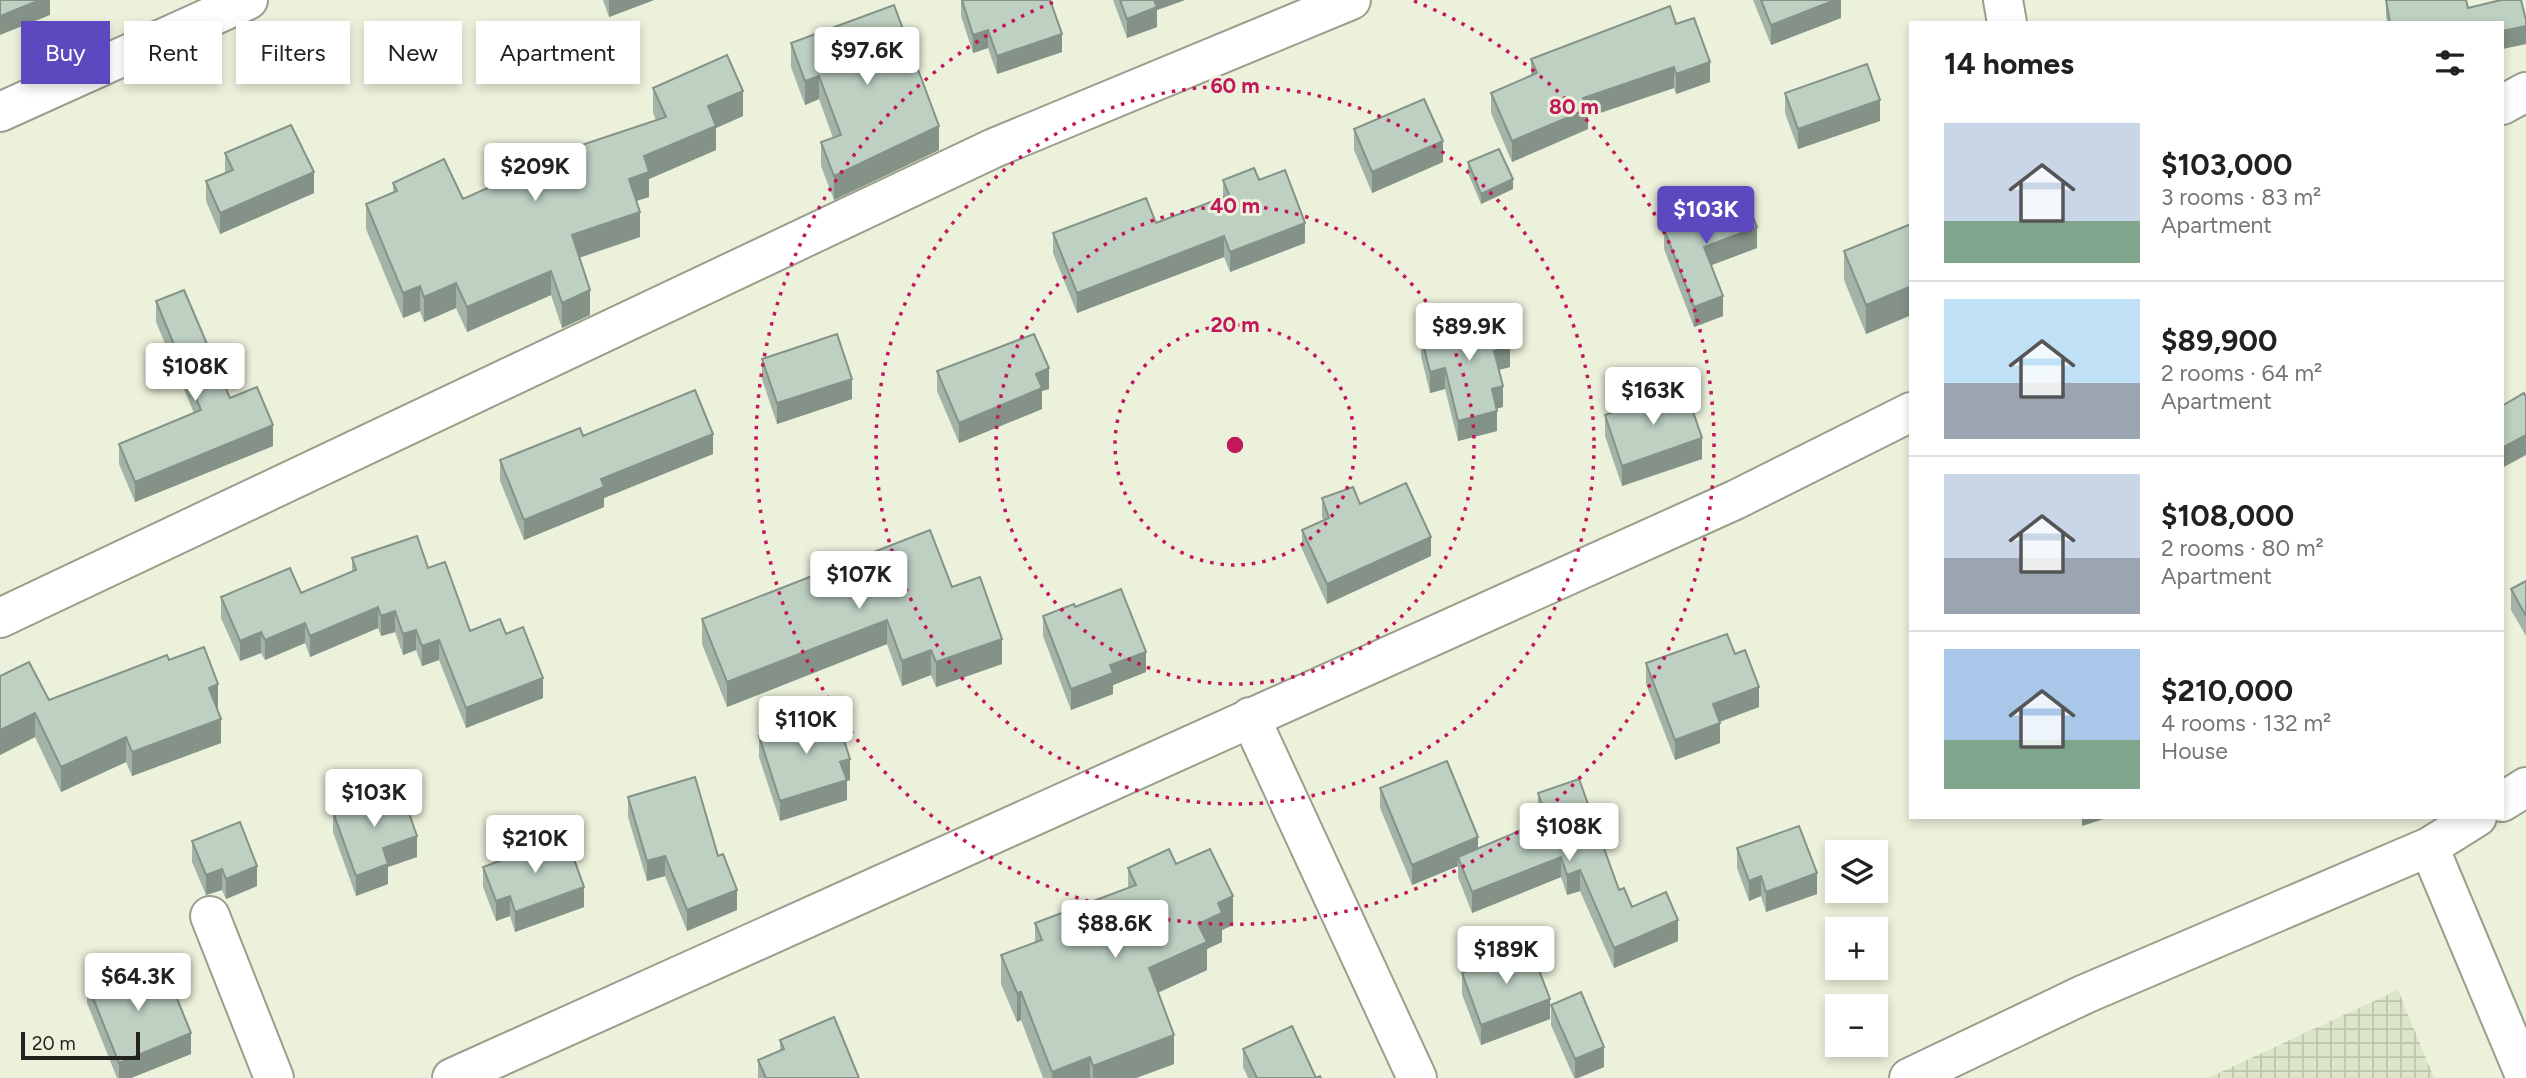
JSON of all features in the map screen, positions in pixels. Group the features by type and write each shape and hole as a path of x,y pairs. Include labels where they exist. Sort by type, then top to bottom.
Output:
{"street":[{"path":"0,112 248,0"},
{"path":"0,618 994,148 1351,0"},
{"path":"2003,0 2007,21"},
{"path":"2504,104 2526,92"},
{"path":"452,1078 1735,500 1909,413"},
{"path":"1250,717 1417,1078"},
{"path":"2504,801 2526,787"},
{"path":"1909,1078 2085,994 2429,847 2474,819"},
{"path":"2429,847 2526,1078"},
{"path":"210,916 274,1078"}],"shaded area":[{"path":"2398,990 2434,1078 2208,1078"}],"building":[{"path":"0,0 40,0 0,16"},
{"path":"962,0 1050,0 1062,34 997,56 988,30 973,35"},
{"path":"1120,0 1154,0 1157,7 1127,19"},
{"path":"1761,0 1835,0 1771,25"},
{"path":"2386,0 2466,0 2468,8 2501,0 2521,0 2526,26 2504,31 2504,21 2390,21"},
{"path":"894,5 939,126 834,176 821,142 841,135 819,76 805,81 791,43"},
{"path":"1670,6 1676,24 1694,18 1710,62 1676,74 1674,67 1583,98 1588,109 1512,141 1491,93 1537,73 1531,59"},
{"path":"727,55 743,91 708,106 716,126 644,156 649,172 629,179 640,212 572,235 590,290 562,303 551,271 467,307 456,283 424,297 420,286 403,293 366,204 397,191 393,183 444,159 463,199 533,168 531,162 666,117 653,88"},
{"path":"1867,64 1880,100 1798,129 1785,93"},
{"path":"1424,99 1443,141 1372,172 1354,129"},
{"path":"291,125 314,172 220,213 206,181 233,170 225,153"},
{"path":"1499,149 1513,179 1481,194 1468,162"},
{"path":"1254,168 1259,180 1285,170 1305,223 1230,252 1224,236 1077,293 1053,233 1146,198 1156,223 1229,195 1223,180"},
{"path":"1745,198 1757,227 1704,247 1723,296 1694,307 1664,229"},
{"path":"1909,225 1909,287 1866,305 1844,251"},
{"path":"184,290 230,398 257,387 273,425 135,482 119,444 201,410 156,301"},
{"path":"1501,315 1510,347 1494,351 1503,386 1492,389 1497,411 1458,421 1445,368 1430,372 1421,336"},
{"path":"837,334 852,379 777,403 762,359"},
{"path":"1034,334 1049,368 1036,374 1042,388 959,423 937,371"},
{"path":"1685,388 1702,438 1622,466 1605,415"},
{"path":"695,390 713,434 601,479 604,487 524,520 500,460 580,428 583,436"},
{"path":"2524,393 2526,397 2526,435 2504,447 2504,405"},
{"path":"1406,483 1431,537 1327,584 1302,530 1329,518 1322,498 1353,487 1360,504"},
{"path":"930,530 952,587 980,577 1002,639 936,662 931,650 902,661 887,620 727,682 702,619"},
{"path":"417,536 428,568 445,562 470,631 500,619 506,634 523,627 543,678 466,708 439,640 422,646 416,630 403,634 395,611 381,616 378,607 310,636 305,623 265,640 261,632 240,641 221,597 290,568 301,593 356,570 352,558"},
{"path":"2526,581 2526,616 2511,589"},
{"path":"1121,589 1146,652 1110,665 1113,673 1071,689 1043,616"},
{"path":"1727,634 1735,654 1745,650 1759,687 1713,704 1720,723 1675,740 1646,663"},
{"path":"204,647 218,684 209,688 221,719 132,752 126,737 61,767 35,713 0,730 0,676 29,662 49,700 167,655 169,660"},
{"path":"835,712 850,759 840,762 847,780 780,801 759,736"},
{"path":"1447,761 1478,837 1412,865 1380,788"},
{"path":"695,777 718,856 723,854 737,890 687,910 665,856 647,861 628,797"},
{"path":"1579,779 1619,890 1624,888 1632,907 1666,892 1678,920 1614,948 1580,870 1567,875 1561,857 1472,892 1458,857 1547,819 1538,793"},
{"path":"400,788 417,836 383,848 388,864 356,876 333,812"},
{"path":"240,822 257,866 226,879 222,869 206,875 192,841"},
{"path":"1799,826 1817,873 1766,892 1761,876 1749,881 1737,848"},
{"path":"566,837 584,887 515,912 510,896 496,901 483,867"},
{"path":"1169,849 1176,864 1210,849 1233,896 1218,903 1222,913 1198,924 1207,942 1149,968 1174,1035 1093,1066 1090,1057 1052,1072 1021,992 1017,993 1001,955 1042,940 1035,923 1136,885 1128,868"},
{"path":"1530,947 1550,999 1481,1025 1462,973"},
{"path":"128,967 136,986 167,974 191,1033 119,1063 87,983"},
{"path":"1581,992 1604,1047 1575,1059 1551,1005"},
{"path":"834,1017 859,1078 766,1078 758,1060 784,1049 780,1040"},
{"path":"1292,1026 1316,1078 1257,1078 1243,1049"}]}
